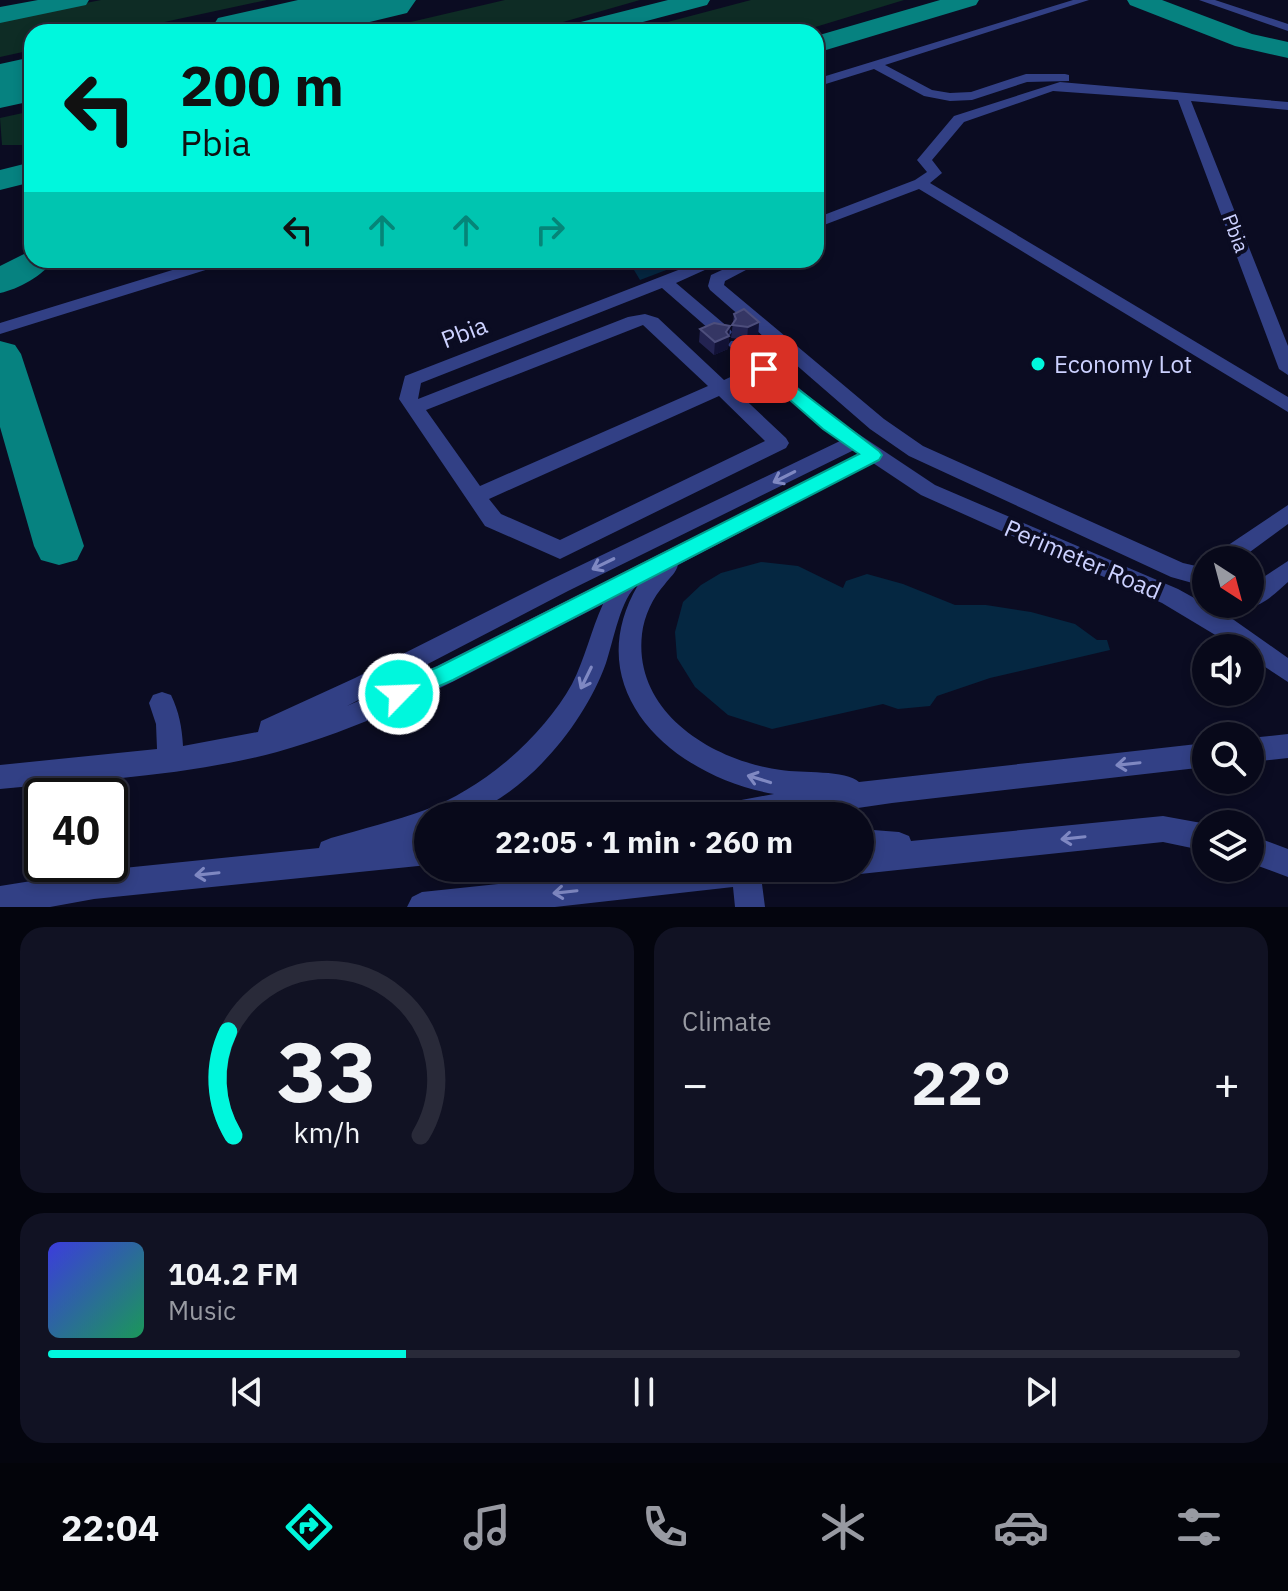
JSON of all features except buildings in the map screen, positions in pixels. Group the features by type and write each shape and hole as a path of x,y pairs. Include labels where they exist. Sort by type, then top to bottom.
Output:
{"street":[{"path":"824,81 1084,0"},
{"path":"1204,0 1288,28"},
{"path":"877,66 923,91 945,97 972,96 1021,79 1042,77 1288,98"},
{"path":"1288,106 1060,86 959,119 924,160 929,182 1288,406"},
{"name":"Pbia","path":"1183,97 1288,369"},
{"path":"824,220 929,182"},
{"path":"824,233 929,182"},
{"path":"0,329 196,268"},
{"name":"Pbia","path":"414,408 408,399 412,380 698,268"},
{"path":"739,268 717,278 716,286 877,424 916,451 1179,571 1192,574"},
{"path":"664,281 723,332"},
{"path":"637,319 652,322 720,388 779,443 560,550 493,520 414,408 637,319"},
{"path":"737,345 863,448"},
{"path":"476,496 764,369"},
{"path":"176,759 289,721 574,579 863,448"},
{"path":"0,777 176,759 276,740 353,715 446,673 684,553 863,448"},
{"name":"Perimeter Road","path":"863,448 944,499 1149,586 1226,627 1288,671"},
{"path":"1242,546 1288,513"},
{"path":"470,802 525,763 550,736 591,669 607,618 626,581 654,551 699,520"},
{"path":"684,553 662,570 647,590 633,618 628,639 631,676 664,727 681,745 701,758 770,783 892,790"},
{"path":"1264,588 1288,570"},
{"path":"1226,627 1233,618"},
{"path":"162,703 176,759"},
{"path":"810,802 1192,757"},
{"path":"285,866 414,826"},
{"path":"874,858 1163,829 1192,834"},
{"path":"874,844 947,850"},
{"path":"0,901 94,885 414,852"},
{"path":"1264,854 1288,863"},
{"path":"422,907 653,882"},
{"path":"747,882 750,907"}],"green space":[{"path":"101,0 267,0 155,24 24,24 24,52 0,57 0,20"},
{"path":"505,0 640,0 556,24 402,24"},
{"path":"751,0 904,0 824,24 660,24"},
{"path":"24,113 24,145 2,145 0,118"}],"water":[{"path":"633,268 672,268 640,280"},
{"path":"761,562 798,566 843,588 846,581 867,574 903,584 955,605 986,605 1031,612 1075,624 1097,640 1107,640 1110,650 990,678 937,696 930,706 898,709 883,704 772,729 728,715 695,687 677,658 675,632 683,602 701,585 721,573"}],"taxiway":[{"path":"0,15 77,0"},
{"path":"605,24 698,0"},
{"path":"824,43 967,0"},
{"path":"1139,0 1244,40 1288,50"},
{"path":"0,87 10,84"},
{"path":"0,180 24,174"},
{"path":"0,282 24,267"},
{"path":"0,354 59,546"}],"runway":[{"path":"278,24 385,0"},
{"path":"0,86 24,81"}],"place":[{"name":"Economy Lot","path":"1038,364"}],"route":[{"path":"399,694 446,673 873,455 829,424 764,369"}]}
